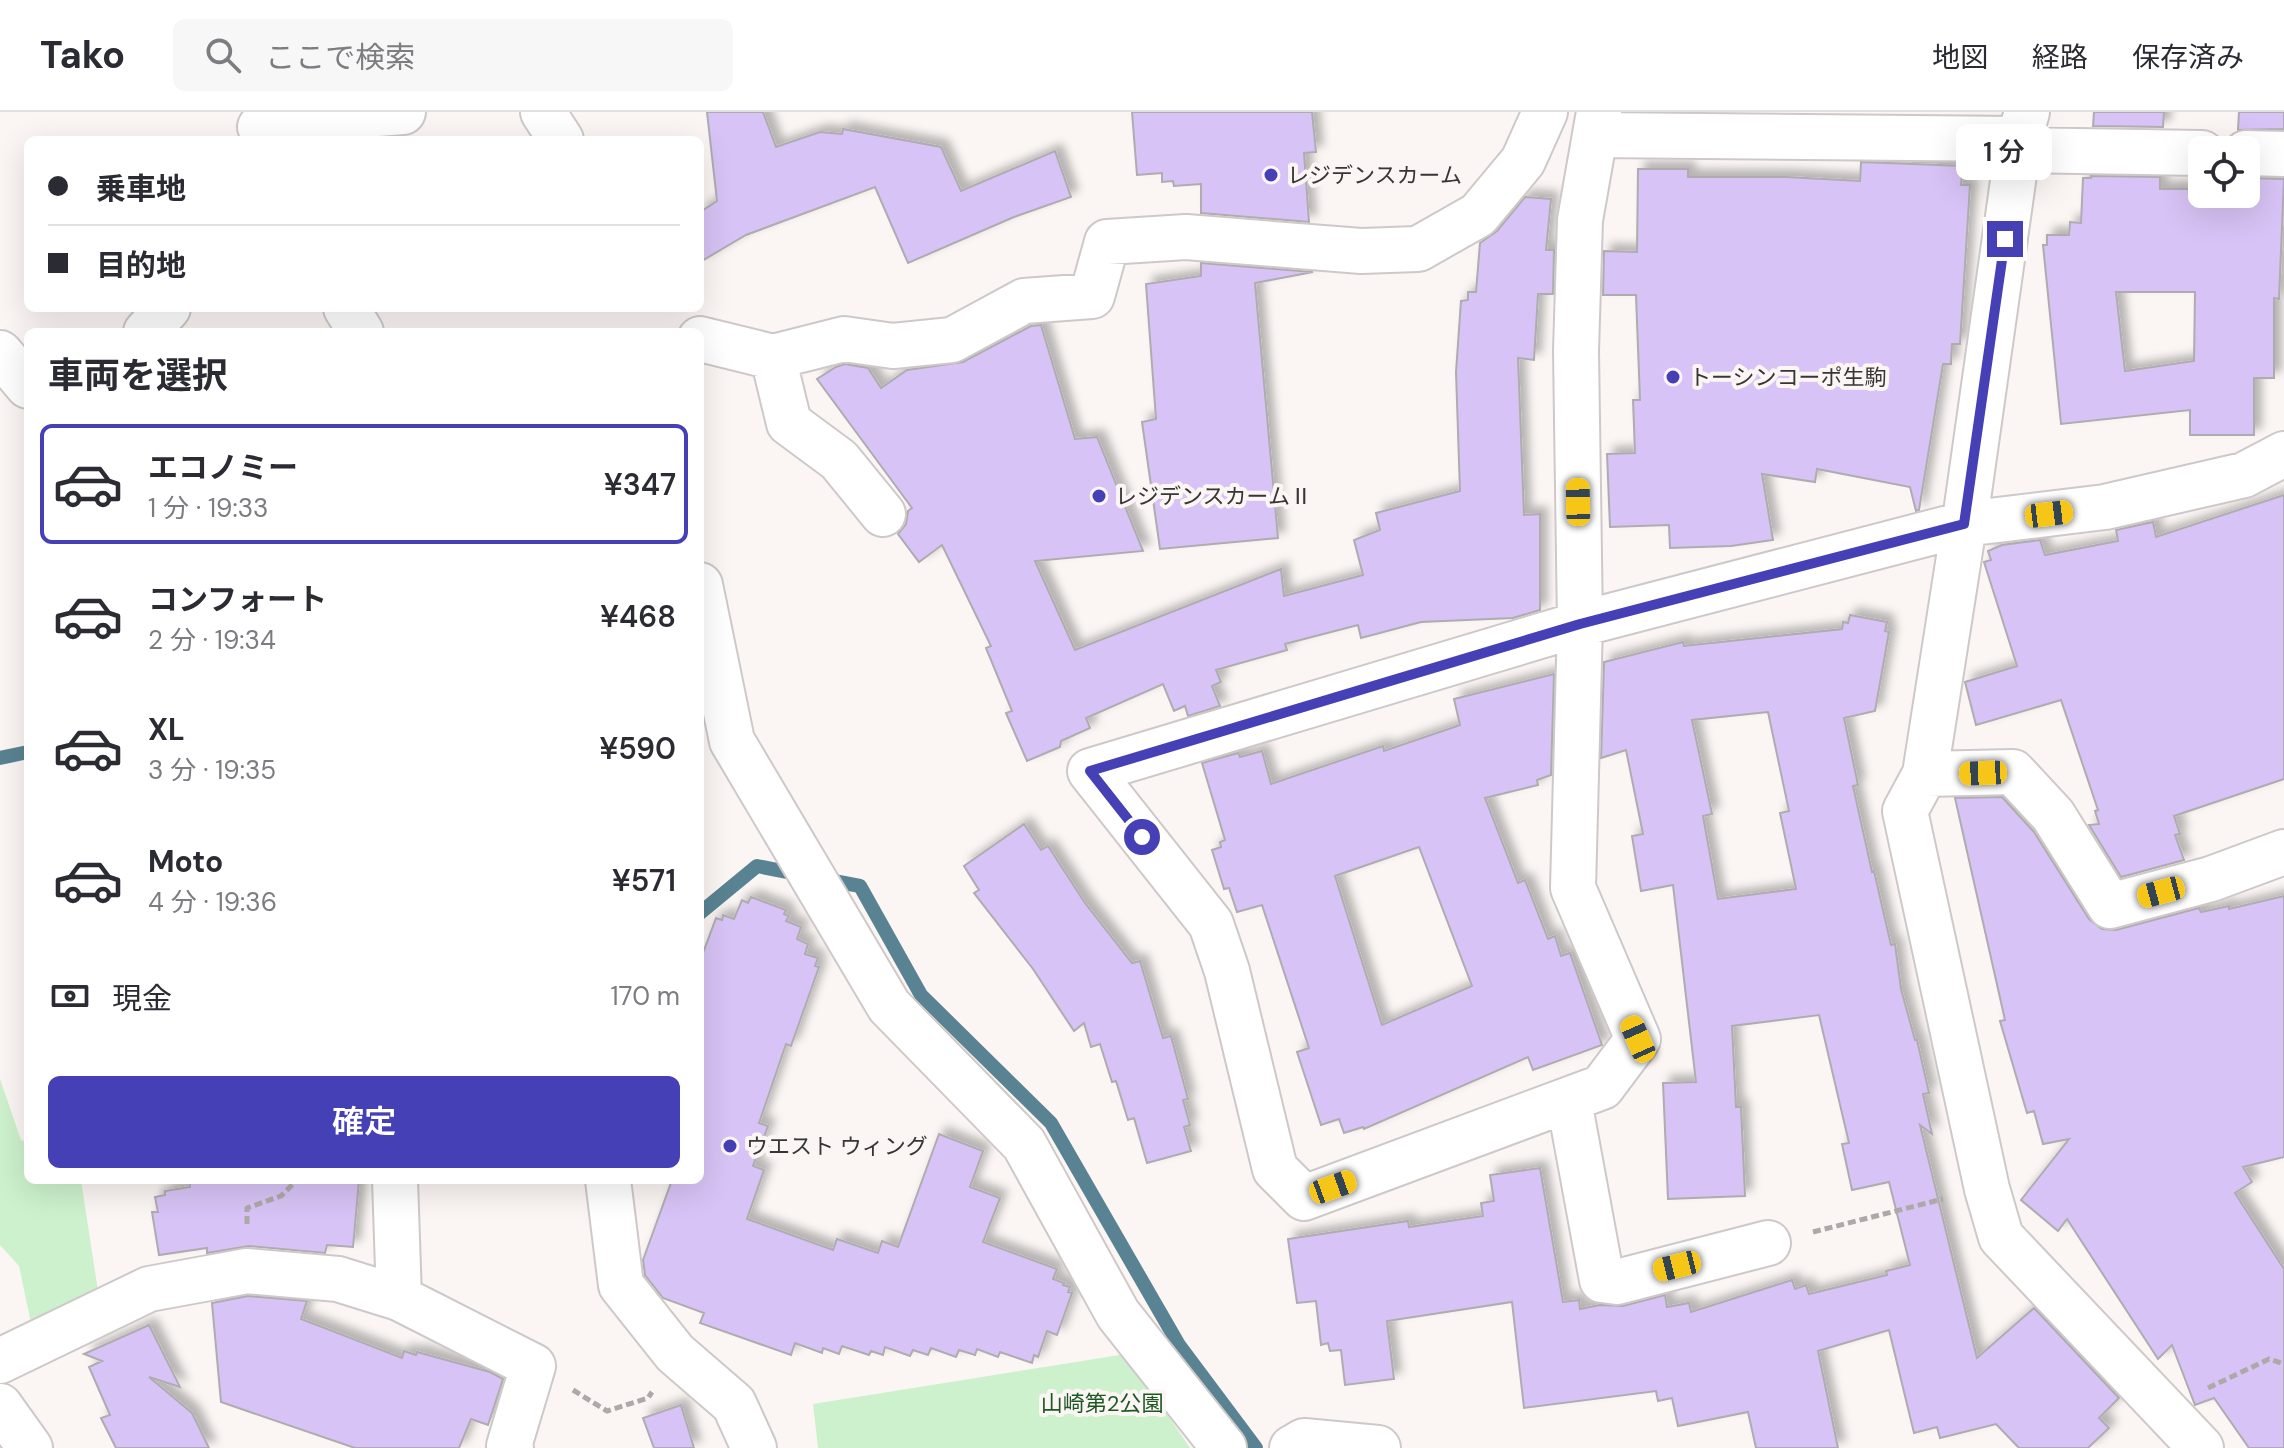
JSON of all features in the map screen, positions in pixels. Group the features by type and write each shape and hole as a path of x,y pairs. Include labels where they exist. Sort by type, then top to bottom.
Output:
{"street":[{"path":"260,126 403,112"},
{"path":"543,112 558,136"},
{"path":"704,340 773,357 844,339 893,346 952,340 1024,301 1092,296 1107,242 1186,237 1361,251 1418,249 1478,215 1523,161 1545,112"},
{"path":"2188,152 2021,134 1598,123 1580,220 1576,351 1580,624 1573,888 1638,1039 1602,1087 1304,1198 1275,1169 1227,971 1211,924 1090,771 1580,624 1964,524 2105,507 2244,475 2284,454"},
{"path":"2021,134 1925,774 1905,811 1987,1189 2001,1237 2201,1448"},
{"path":"2260,153 2284,154"},
{"path":"150,328 164,312"},
{"path":"0,353 24,381"},
{"path":"773,357 789,423 839,460 883,514"},
{"path":"704,604 732,741 889,1006 1024,1144 1118,1314 1224,1448"},
{"path":"1925,774 2013,772 2053,815 2110,906 2211,879 2284,852"},
{"path":"1569,1101 1602,1280 1617,1282 1768,1243"},
{"path":"395,1184 399,1298"},
{"path":"608,1184 621,1285 675,1353 734,1404 754,1448"},
{"path":"0,1361 149,1289 247,1271 338,1279 399,1298 533,1366 509,1446 511,1448"},
{"path":"0,1406 30,1448"},
{"path":"1292,1448 1304,1441 1378,1448"}],"path":[{"path":"247,1271 247,1208 281,1196 293,1184"},
{"path":"1768,1243 1987,1189"},
{"path":"533,1366 607,1411 648,1398 675,1353"},
{"path":"2164,1407 2269,1359 2284,1364"}],"green space":[{"path":"0,1079 21,1140 24,1141 24,1184 82,1184 98,1291 31,1323 19,1266 0,1245"},
{"name":"山崎第2公園","path":"1126,1354 1190,1448 818,1448 813,1404"}],"building":[{"path":"707,112 763,112 776,147 820,132 842,134 843,129 941,147 961,191 1055,151 1071,197 1014,217 908,263 875,187 746,235 704,260 704,209 717,201"},
{"path":"1132,112 1312,112 1316,152 1304,153 1309,222 1201,213 1201,184 1174,186 1173,181 1162,182 1162,173 1137,175"},
{"path":"2094,112 2164,112 2163,127 2093,126"},
{"path":"2239,112 2284,112 2284,129 2238,130"},
{"path":"1861,162 1963,166 1961,185 1970,185 1960,344 1952,344 1951,364 1943,364 1919,510 1916,511 1910,487 1817,469 1815,482 1762,474 1773,540 1731,546 1670,548 1669,525 1610,527 1607,454 1635,453 1633,400 1640,400 1636,295 1603,295 1604,251 1637,252 1638,169 1688,169 1688,177 1860,181"},
{"path":"2160,177 2160,189 2188,189 2188,208 2260,208 2260,178 2284,179 2279,299 2274,298 2274,378 2254,378 2254,435 2190,435 2190,410 2061,424 2043,245 2047,245 2047,235 2069,235 2070,222 2081,223 2083,178","holes":["2116,292 2195,292 2194,361 2125,371"]},
{"path":"1525,197 1551,199 1546,250 1554,250 1553,294 1538,294 1534,360 1518,358 1524,515 1540,514 1540,610 1513,618 1421,622 1361,638 1358,625 1285,644 1287,650 1216,670 1221,682 1212,686 1220,706 1188,716 1185,706 1174,711 1163,684 1086,718 1090,728 1061,741 1060,747 1027,761 1006,713 1012,711 986,648 991,646 942,545 919,562 898,534 912,508 817,379 845,364 868,368 881,388 907,370 963,362 1031,326 1041,325 1075,439 1097,437 1143,551 1035,561 1075,650 1281,569 1284,596 1363,575 1354,540 1380,530 1376,513 1460,491 1456,372 1461,301 1468,300 1468,292 1476,292 1480,243 1497,231"},
{"path":"1201,263 1313,272 1255,283 1278,538 1160,549 1142,422 1156,419 1146,284 1201,276"},
{"path":"2284,495 2284,779 2174,816 2180,834 2175,835 2184,860 2121,877 2089,825 2099,824 2095,811 2098,810 2061,700 1976,725 1965,682 2017,666 1984,562 1991,560 1988,551 2002,545 2040,540 2045,555 2118,541 2116,530 2153,522 2156,537"},
{"path":"1850,615 1887,622 1885,631 1889,632 1875,711 1844,718 1858,785 1853,786 1872,872 1891,945 1895,944 1901,989 1929,1093 1923,1094 1932,1134 1920,1125 1977,1358 2034,1308 2119,1398 2099,1418 2109,1428 2088,1448 2019,1448 1996,1424 1940,1438 1937,1427 1914,1433 1889,1330 1818,1351 1838,1448 1756,1448 1748,1412 1678,1426 1672,1398 1658,1401 1656,1391 1524,1408 1512,1302 1387,1321 1394,1379 1345,1385 1341,1350 1330,1351 1328,1343 1321,1345 1316,1301 1297,1303 1288,1239 1408,1221 1409,1227 1483,1216 1481,1203 1494,1201 1490,1175 1540,1168 1563,1302 1579,1300 1580,1309 1600,1305 1623,1306 1665,1295 1667,1307 1689,1303 1691,1312 1792,1280 1795,1289 1806,1285 1809,1294 1887,1275 1886,1271 1910,1265 1889,1182 1852,1190 1842,1144 1849,1143 1819,1015 1732,1026 1736,1107 1741,1107 1745,1196 1668,1199 1663,1083 1696,1082 1673,885 1641,891 1632,836 1643,834 1626,750 1601,758 1604,662 1683,642 1684,646 1842,629 1843,622 1848,623","holes":["1768,712 1789,811 1780,813 1796,889 1718,899 1703,816 1712,814 1692,720"]},
{"path":"1554,674 1551,775 1537,780 1538,785 1485,798 1518,883 1525,880 1548,939 1555,936 1561,956 1570,953 1602,1045 1533,1070 1528,1057 1364,1129 1344,1133 1339,1119 1321,1125 1297,1052 1309,1048 1262,905 1237,912 1229,888 1224,889 1212,850 1221,847 1220,842 1225,840 1202,763 1238,753 1240,757 1262,751 1271,784 1383,746 1384,751 1460,725 1454,699","holes":["1419,847 1472,986 1382,1025 1335,876"]},
{"path":"2002,797 2034,832 2089,919 2102,929 2116,930 2199,908 2201,912 2229,906 2229,909 2284,896 2284,1157 2243,1167 2252,1182 2235,1193 2284,1269 2284,1448 2249,1448 2214,1398 2195,1405 2172,1345 2158,1359 2067,1219 2058,1231 2021,1200 2069,1139 2043,1144 2034,1111 2027,1113 2000,1021 2005,1020 1955,798"},
{"path":"1024,824 1041,850 1048,846 1085,903 1132,963 1140,961 1163,1038 1171,1036 1188,1099 1183,1100 1190,1125 1184,1127 1191,1151 1147,1163 1134,1118 1128,1120 1100,1044 1091,1047 1084,1023 1074,1031 1033,969 974,893 979,890 964,866"},
{"name":"ウエスト ウィング","path":"751,897 786,910 784,914 789,916 786,921 801,927 797,939 808,944 805,954 818,958 815,966 819,967 791,1046 786,1044 759,1123 768,1126 753,1166 764,1170 747,1219 833,1250 837,1239 878,1253 882,1241 898,1247 939,1134 983,1151 970,1187 1000,1198 983,1242 1057,1269 1053,1279 1070,1287 1068,1292 1072,1293 1057,1335 1047,1331 1038,1357 1034,1355 1032,1363 1000,1352 998,1357 977,1349 975,1355 959,1350 956,1357 931,1348 928,1355 913,1350 910,1356 885,1347 883,1355 871,1351 869,1355 842,1346 839,1354 823,1348 822,1353 795,1343 791,1355 700,1323 704,1313 663,1298 645,1275 643,1260 671,1184 704,1184 704,950 716,918 722,920 723,915 734,919 742,900 748,903"},
{"path":"190,1184 359,1184 353,1247 327,1245 325,1253 249,1246 207,1253 207,1248 159,1255 152,1212 158,1212 155,1197 165,1195 165,1191 190,1187"},
{"path":"248,1296 307,1301 301,1319 402,1358 404,1351 416,1355 417,1352 490,1372 503,1379 488,1425 471,1419 459,1448 355,1448 221,1402 212,1303"},
{"path":"149,1325 180,1387 149,1377 192,1413 209,1448 116,1448 101,1418 110,1415 89,1367 102,1361 84,1354"},
{"path":"681,1405 694,1448 654,1448 643,1418"}],"waterway":[{"path":"0,758 24,753"},
{"path":"704,910 757,866 802,875"},
{"path":"823,879 860,886 921,995 1051,1123 1179,1345 1256,1448"}],"place":[{"name":"レジデンスカーム","path":"1271,175"},
{"name":"トーシンコーポ生駒","path":"1673,377"},
{"name":"レジデンスカームⅡ","path":"1099,496"},
{"name":"ウエスト ウィング","path":"730,1146"}],"route":[{"path":"1142,837 1090,771 1580,624 1964,524 2005,239"}]}
